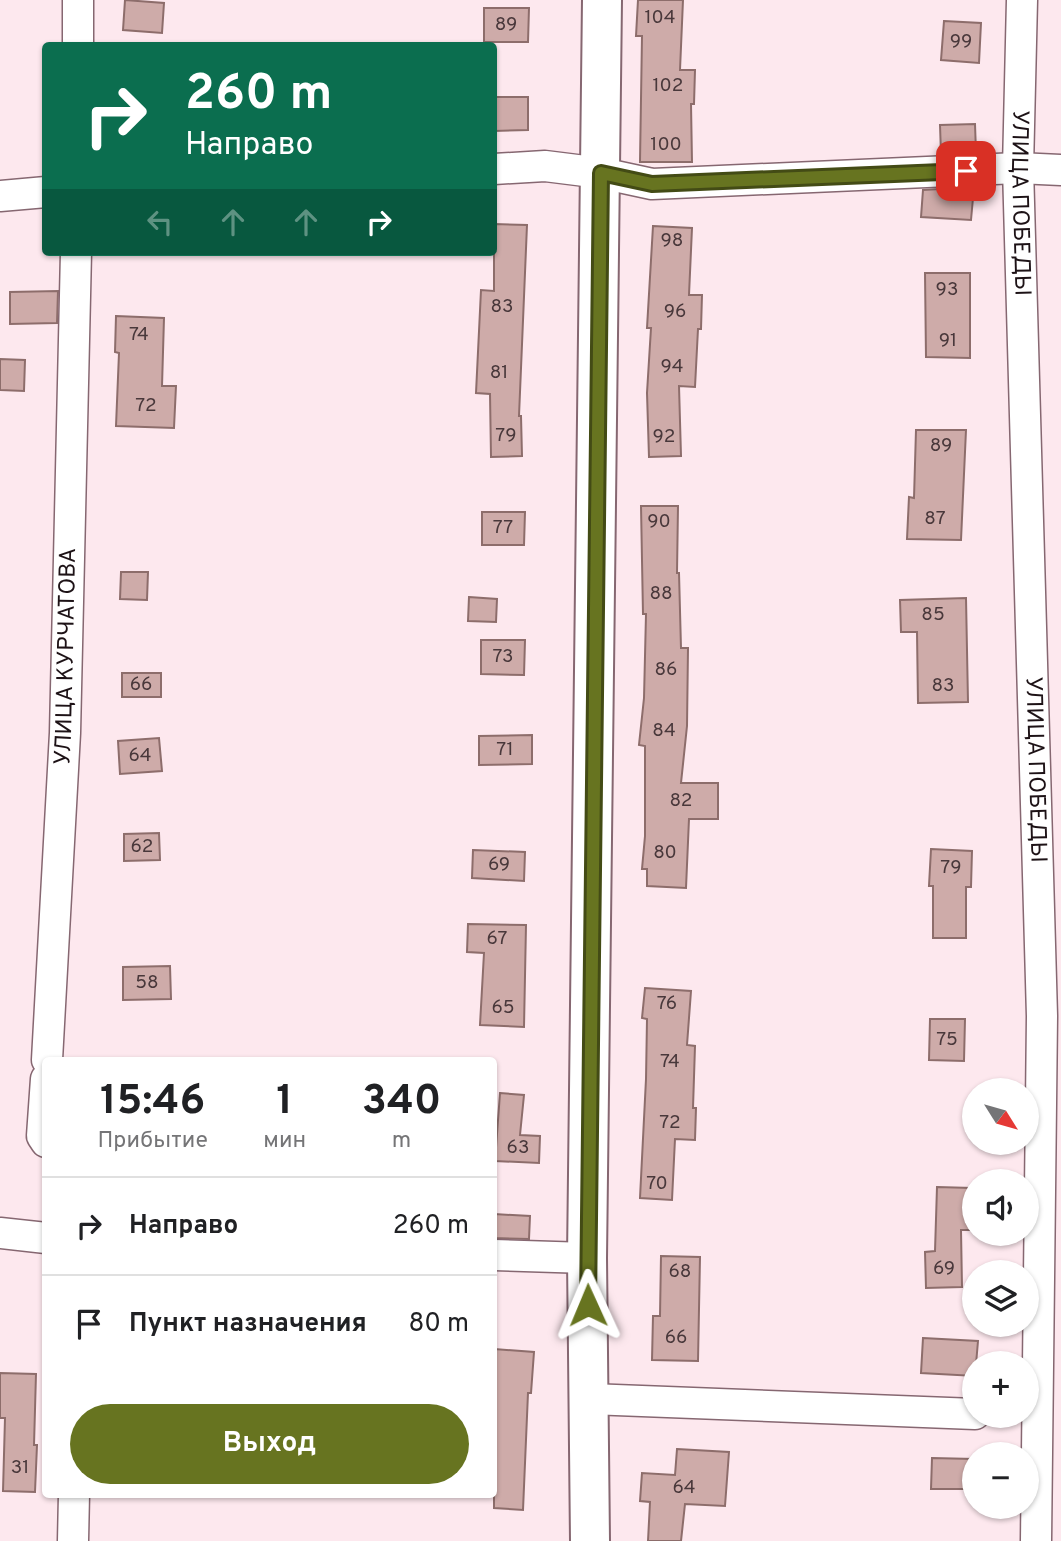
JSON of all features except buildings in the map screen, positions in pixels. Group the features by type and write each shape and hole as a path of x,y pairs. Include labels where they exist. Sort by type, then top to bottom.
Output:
{"street":[{"path":"78,0 78,42"},
{"path":"590,1541 587,1258 602,0"},
{"name":"УЛИЦА ПОБЕДЫ","path":"1022,0 1018,168 1051,1017 1033,1351"},
{"path":"497,169 545,166 601,173 652,184 1018,168 1061,170"},
{"path":"0,196 42,192"},
{"name":"УЛИЦА КУРЧАТОВА","path":"47,1057 65,733 76,256"},
{"path":"0,1233 42,1238"},
{"path":"497,1255 587,1258"},
{"path":"590,1399 962,1413"},
{"name":"УЛИЦА ПОБЕДЫ","path":"1031,1428 1036,1541"},
{"path":"73,1541 74,1498"}],"route":[{"path":"588,1305 601,173 652,184 966,171"}]}
